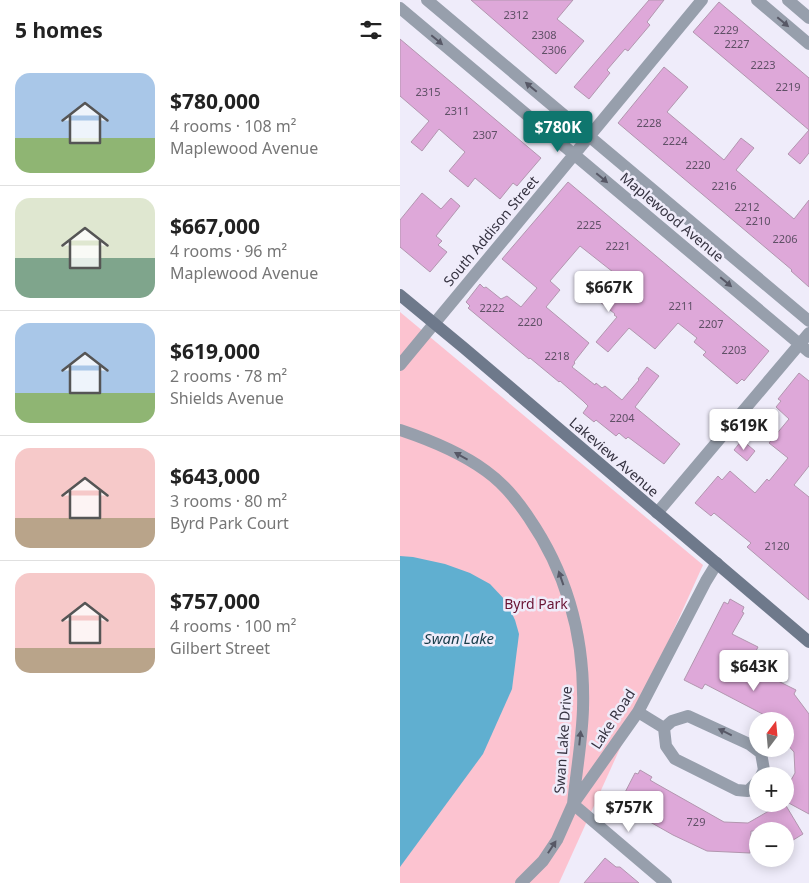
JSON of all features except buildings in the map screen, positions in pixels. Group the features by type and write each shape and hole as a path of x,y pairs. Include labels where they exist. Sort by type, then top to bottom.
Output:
{"street":[{"name":"Maplewood Avenue","path":"427,0 809,321"},
{"name":"South Addison Street","path":"400,365 702,0"},
{"path":"757,0 809,44"},
{"path":"788,0 809,18"},
{"name":"Maplewood Avenue","path":"400,8 804,348"},
{"name":"Lakeview Avenue","path":"400,295 809,642"},
{"path":"657,513 804,348 809,333"},
{"name":"Swan Lake Drive","path":"400,430 426,439 460,455 496,479 520,504 541,535 559,572 572,609 581,658 583,709 573,804"},
{"name":"Lake Road","path":"521,883 543,862 557,840 573,804 638,712 706,581 717,564"},
{"path":"638,712 664,728"},
{"path":"664,728 672,721 688,716 748,744 761,753 763,767"},
{"path":"664,728 666,746 675,759 737,790 749,790"},
{"path":"573,804 666,883"}],"green space":[{"name":"Byrd Park","path":"400,312 703,565 559,883 400,883"}],"water":[{"name":"Swan Lake","path":"400,556 445,564 470,573 490,584 506,601 519,634 512,689 483,754 400,867"}]}
